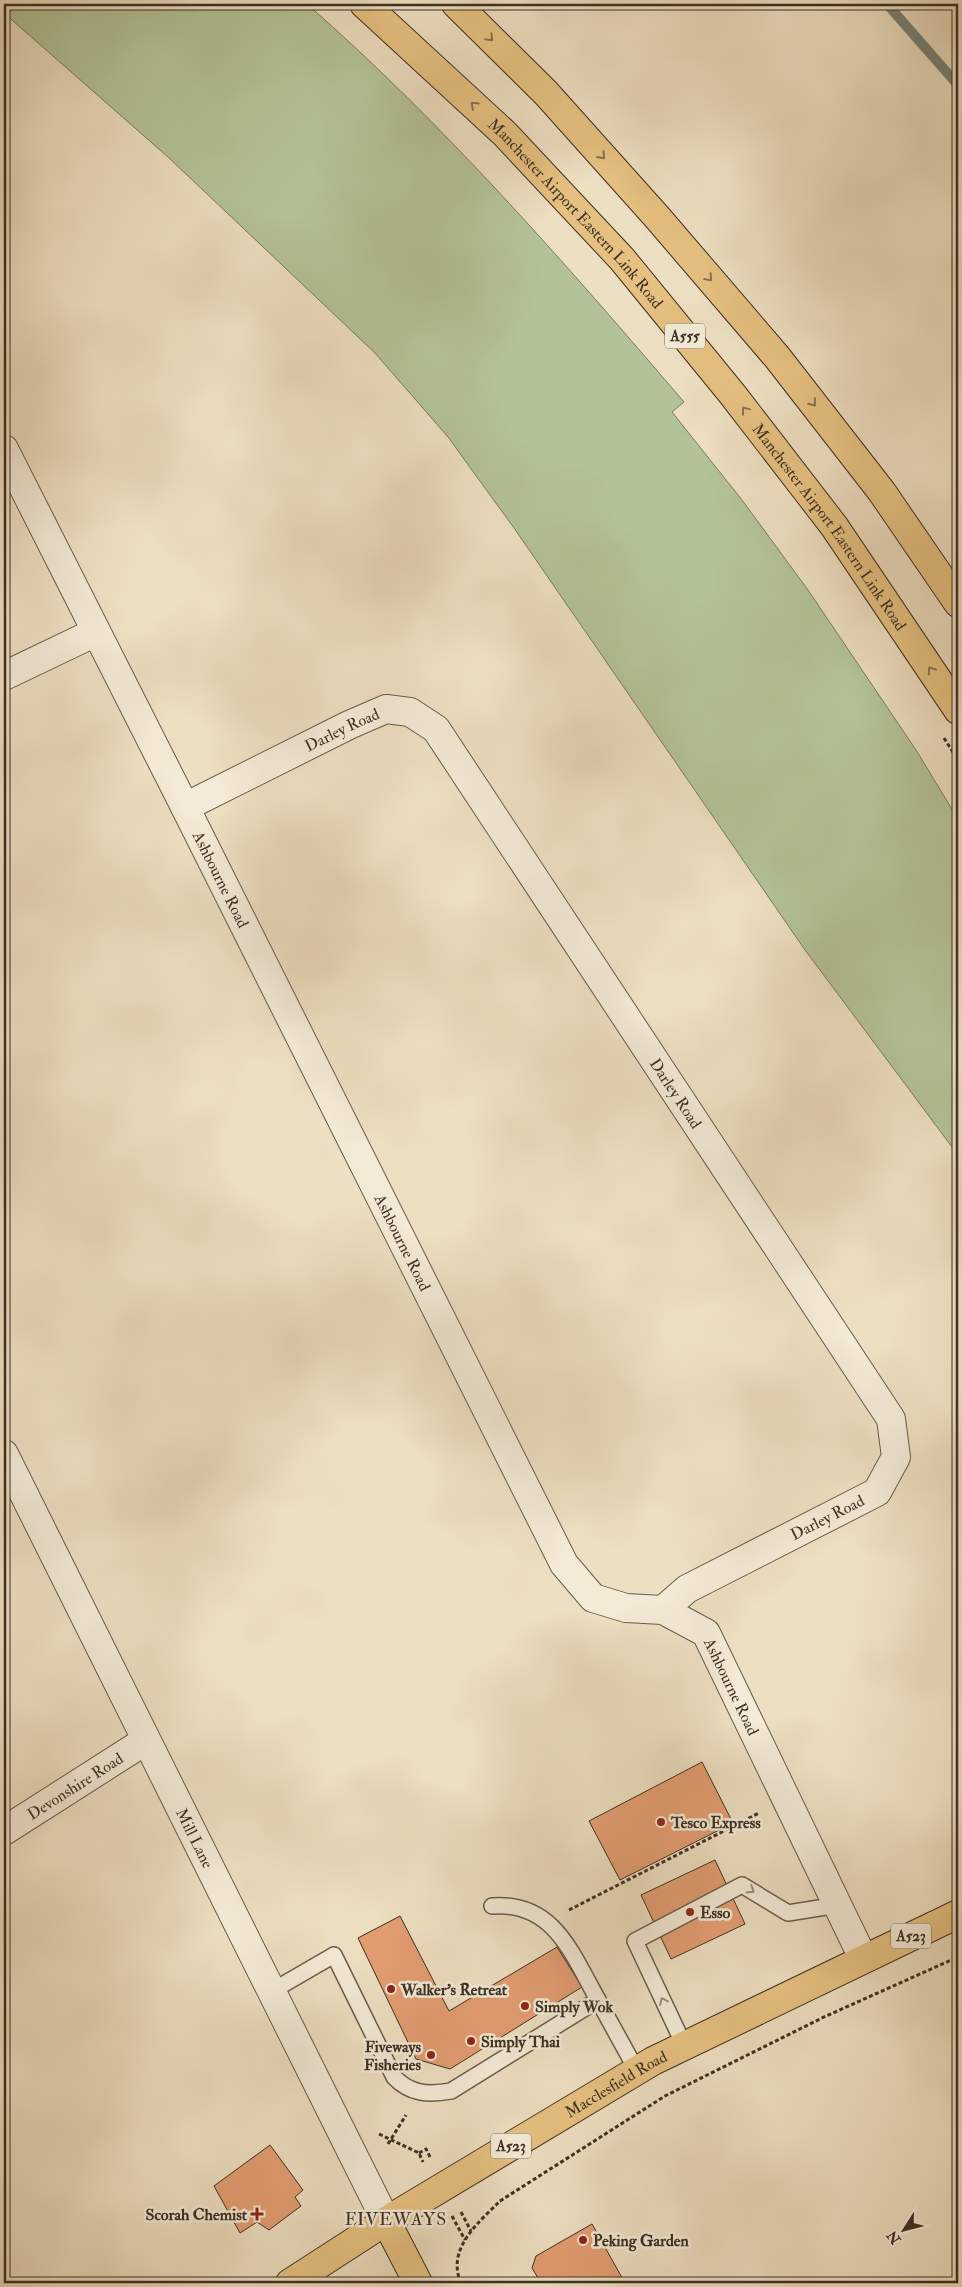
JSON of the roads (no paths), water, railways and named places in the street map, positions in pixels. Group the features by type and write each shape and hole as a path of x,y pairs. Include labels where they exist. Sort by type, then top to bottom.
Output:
{"main road":[{"name":"Manchester Airport Eastern Link Road","path":"364,4 505,134 622,259 734,395 834,526 958,710"},
{"path":"456,4 546,93 657,217 777,357 882,492 958,604"},
{"name":"Macclesfield Road","path":"290,2283 386,2221 637,2071 684,2045 958,1914"},
{"path":"386,2221 418,2283"}],"street":[{"name":"Ashbourne Road","path":"4,449 186,807 564,1564 593,1598 626,1608 663,1610 706,1633 863,1958"},
{"path":"4,676 96,632"},
{"name":"Darley Road","path":"186,807 349,725 386,709 410,712 436,729 891,1419 896,1457 877,1492 687,1589 663,1610"},
{"name":"Mill Lane","path":"4,1454 386,2221"},
{"name":"Devonshire Road","path":"4,1831 146,1741"}],"lane":[{"path":"684,2045 635,1940 742,1884 788,1914 838,1905"},
{"path":"492,1906 519,1906 536,1913 554,1927 598,2000 637,2071"},
{"path":"272,1991 334,1955 394,2077 403,2087 433,2094 451,2091 598,2000"}],"waterway":[{"path":"887,4 958,85"}],"place":[{"name":"Tesco Express","path":"661,1822"},
{"name":"Esso","path":"690,1912"},
{"name":"Walker's Retreat","path":"391,1989"},
{"name":"Simply Wok","path":"525,2006"},
{"name":"Simply Thai","path":"471,2041"},
{"name":"Fiveways Fisheries","path":"431,2055"},
{"name":"Scorah Chemist","path":"257,2214"},
{"name":"Peking Garden","path":"583,2240"}],"district":[{"name":"FIVEWAYS","path":"396,2219"}]}
